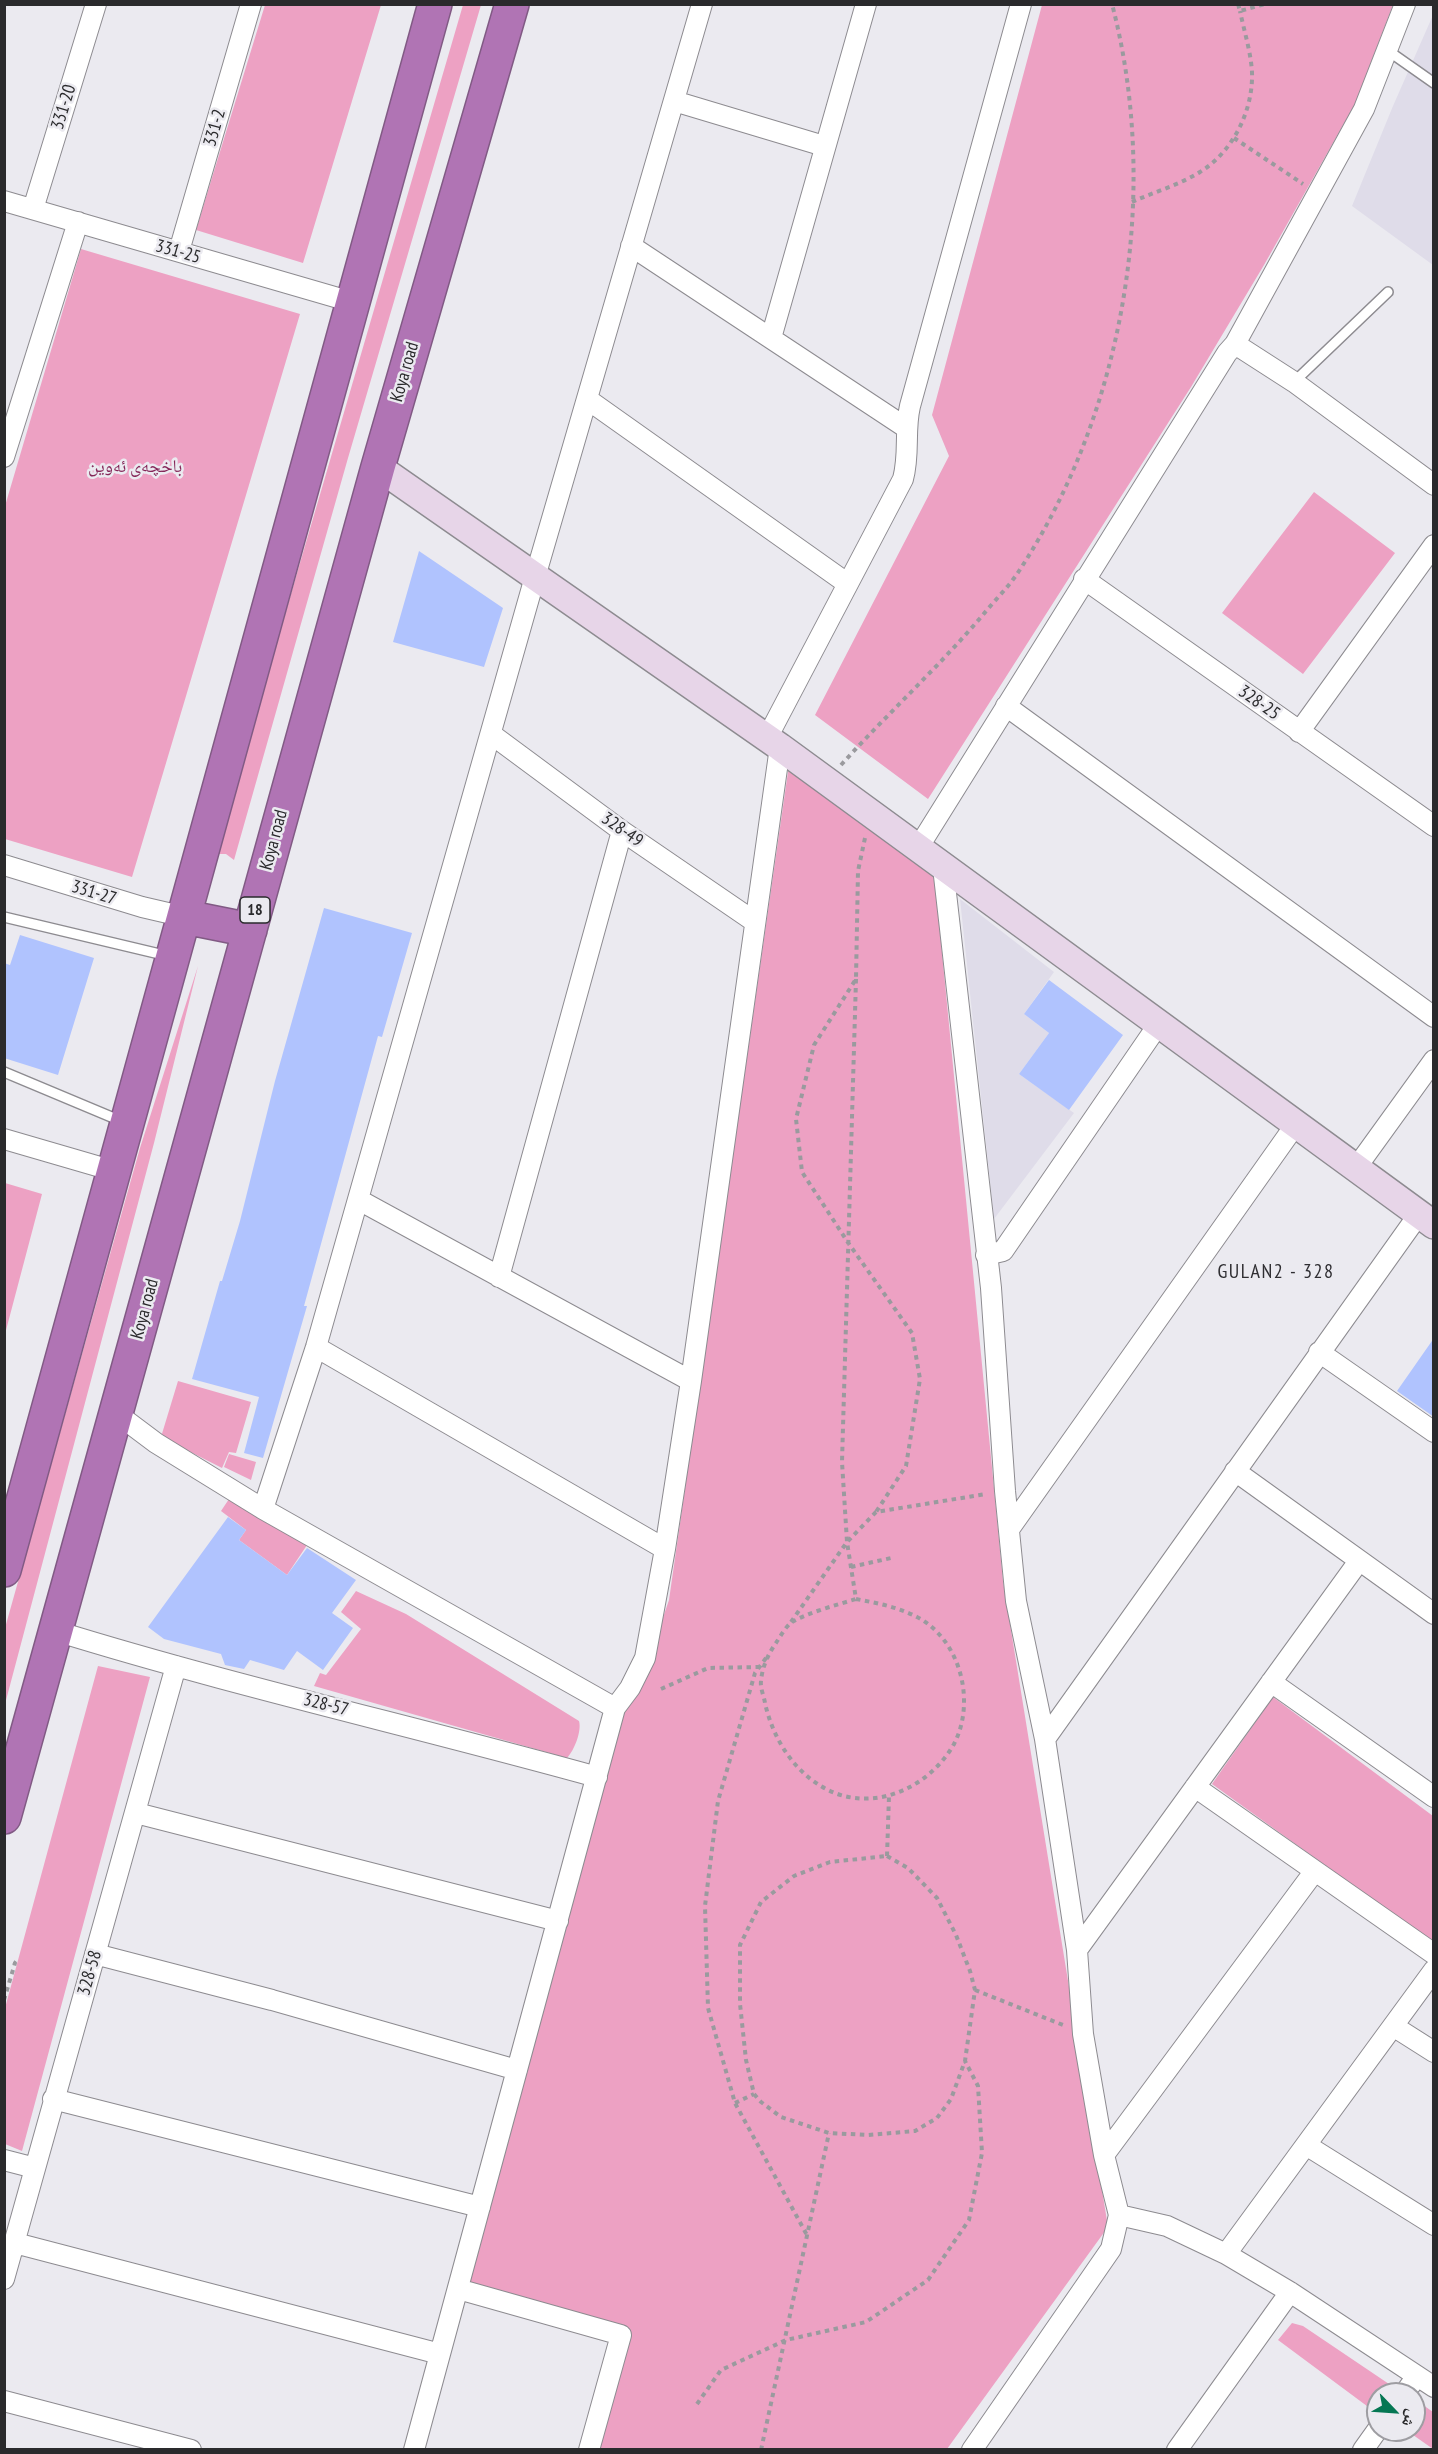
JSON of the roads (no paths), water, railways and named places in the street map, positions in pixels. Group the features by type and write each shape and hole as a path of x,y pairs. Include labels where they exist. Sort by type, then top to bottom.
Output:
{"highway":[{"path":"4,1570 435,4"},
{"name":"Koya road","path":"4,1817 378,467 512,4"},
{"path":"184,917 250,930"}],"street":[{"name":"331-20","path":"33,209 96,4"},
{"name":"331-2","path":"179,252 251,4"},
{"path":"263,1509 316,1347 359,1200 535,577 702,4"},
{"path":"771,338 866,4"},
{"path":"414,2450 615,1708 630,1688 645,1658 665,1549 691,1381 755,922 773,742 848,584 903,479 908,461 906,427 1021,4"},
{"path":"918,848 1084,579 1220,363 1235,344 1364,109 1405,4"},
{"path":"674,101 824,146"},
{"name":"331-25","path":"4,201 352,302"},
{"path":"4,457 78,222"},
{"path":"631,246 906,427"},
{"path":"1235,344 1294,382 1434,485"},
{"path":"587,399 848,584"},
{"path":"378,467 773,742 1426,1219 1319,1352 1045,1739"},
{"path":"1299,732 1434,545"},
{"name":"328-25","path":"1084,579 1299,732 1432,823"},
{"path":"1005,706 1434,1017"},
{"name":"328-49","path":"491,734 622,831 755,922"},
{"path":"499,1277 622,831"},
{"name":"331-27","path":"4,866 142,908 184,917"},
{"path":"943,867 991,1288 1005,1491 1016,1601 1045,1739 1077,1950 1083,2034 1104,2155 1119,2215 1111,2249 972,2450"},
{"path":"986,1255 1003,1251 1158,1025"},
{"path":"1356,1168 1434,1060"},
{"path":"1010,1528 1296,1124"},
{"path":"4,1139 114,1171"},
{"path":"359,1200 691,1381"},
{"path":"316,1347 665,1549"},
{"path":"1319,1352 1434,1432"},
{"path":"116,1413 156,1443 263,1509 615,1708"},
{"path":"1235,1472 1434,1614"},
{"path":"1077,1950 1359,1561"},
{"name":"328-57","path":"56,1630 176,1666 477,1743 597,1777"},
{"name":"328-58","path":"4,2279 176,1666"},
{"path":"1270,1682 1434,1797"},
{"path":"1195,1787 1434,1954"},
{"path":"136,1813 558,1921"},
{"path":"1104,2155 1314,1872"},
{"path":"96,1954 272,2000 517,2070"},
{"path":"1226,2254 1434,1970"},
{"path":"1393,2026 1434,2052"},
{"path":"53,2099 480,2207"},
{"path":"1306,2145 1434,2225"},
{"path":"4,2160 35,2168"},
{"path":"1119,2215 1167,2226 1226,2254 1290,2292 1434,2387"},
{"path":"15,2243 440,2354"},
{"path":"458,2289 621,2335 589,2450"},
{"path":"1177,2450 1290,2292"},
{"path":"1413,2382 1417,2376"},
{"path":"4,2401 191,2450"}],"lane":[{"path":"1387,50 1434,83"},
{"path":"1294,382 1388,292"},
{"path":"4,917 173,957"},
{"path":"4,1072 127,1124"}],"district":[{"name":"GULAN2 - 328","path":"1276,1272"}],"park label":[{"name":"باخچەی ئەوین","path":"135,467"}]}
